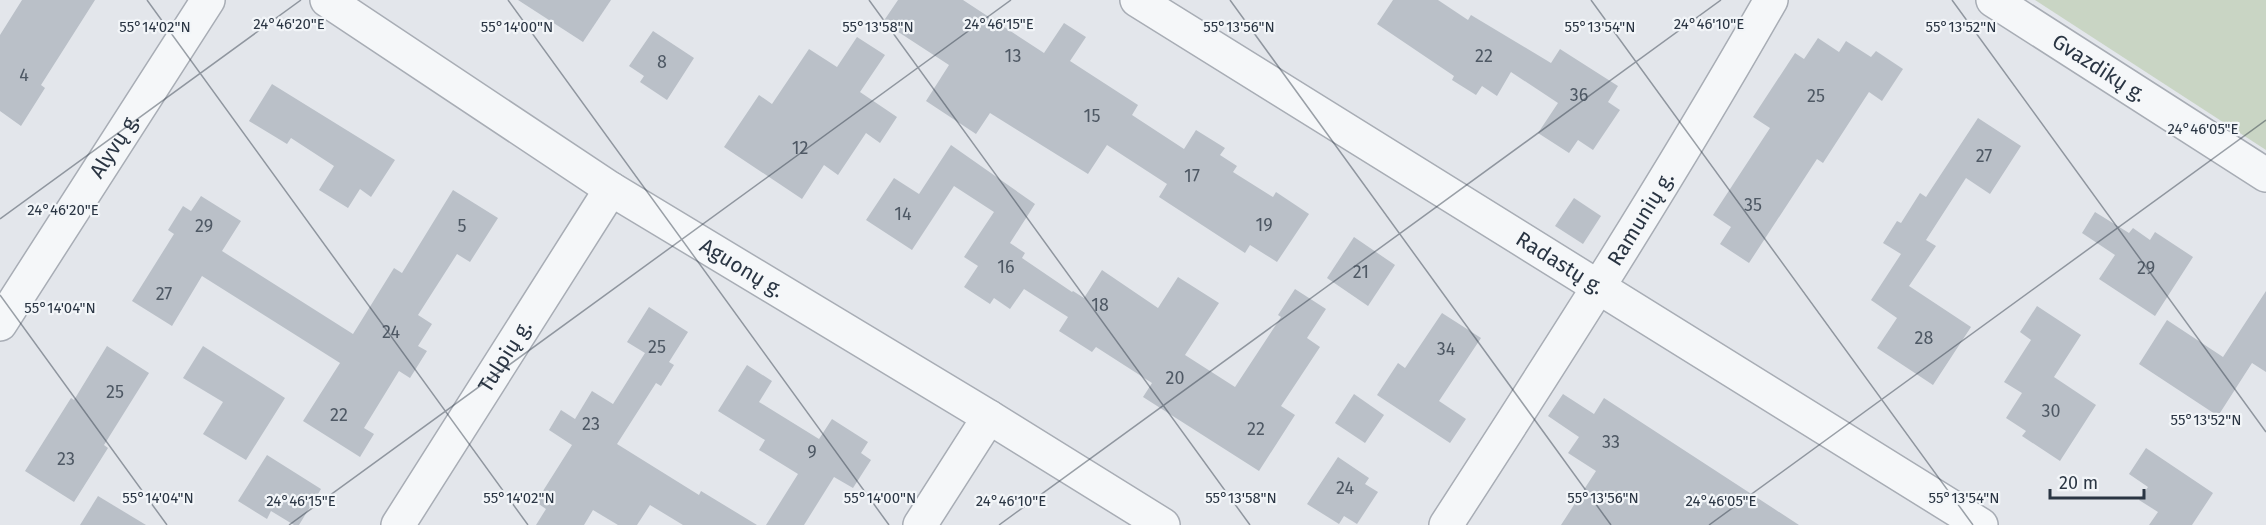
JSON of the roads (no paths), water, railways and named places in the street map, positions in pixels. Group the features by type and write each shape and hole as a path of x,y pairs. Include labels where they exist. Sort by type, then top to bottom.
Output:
{"street":[{"name":"Alyvų g.","path":"0,324 208,0"},
{"name":"Aguonų g.","path":"327,0 611,189 1163,525"},
{"name":"Radastų g.","path":"1137,0 1982,525"},
{"name":"Ramunių g.","path":"1446,525 1600,288 1719,93 1771,0"},
{"name":"Gvazdikų g.","path":"1993,0 2266,176"},
{"name":"Tulpių g.","path":"398,525 611,189"},
{"path":"920,525 989,417"}]}
